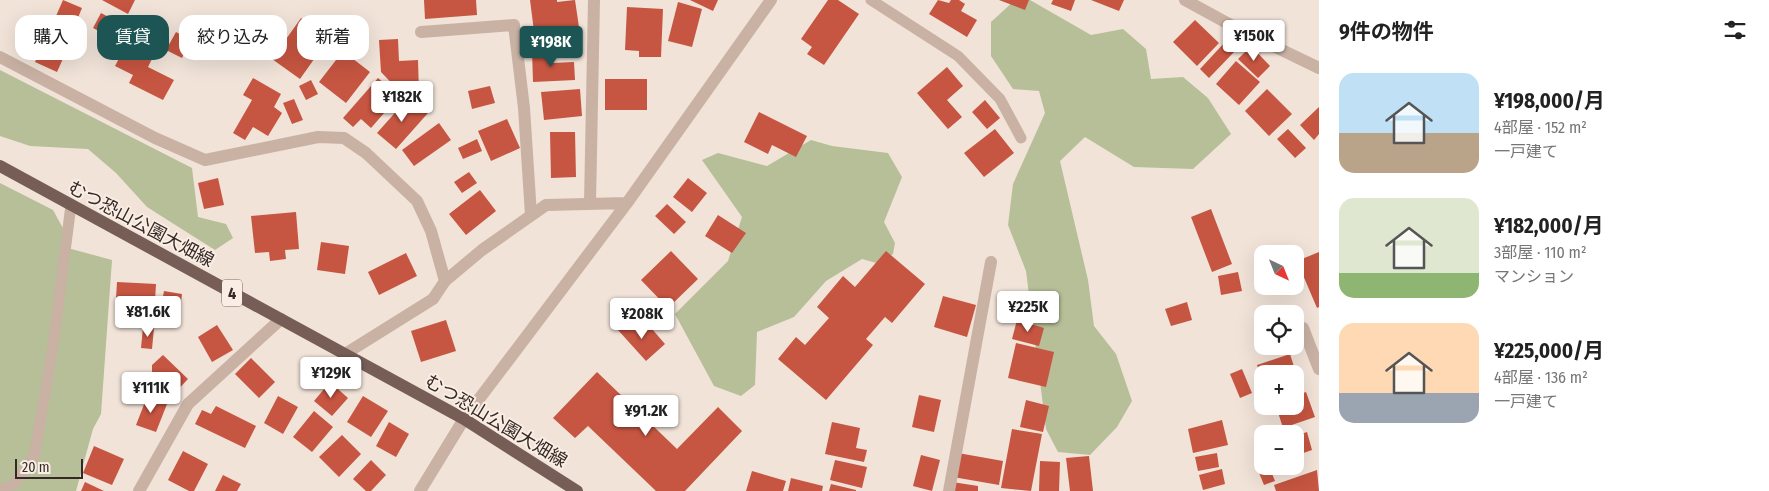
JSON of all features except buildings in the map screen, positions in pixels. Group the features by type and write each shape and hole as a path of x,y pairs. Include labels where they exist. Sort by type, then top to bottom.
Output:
{"main road":[{"name":"むつ恐山公園大畑線","path":"0,166 464,419 577,491"}],"street":[{"path":"590,203 594,0"},
{"path":"420,491 464,419 626,203 771,0"},
{"path":"1186,0 1238,29 1319,68"},
{"path":"421,32 514,25 524,108 531,215"},
{"path":"0,57 155,138 205,160 318,136 344,138 366,153 418,201 430,231 445,282"},
{"path":"345,354 433,299 445,282 482,250 546,205 626,203"},
{"path":"949,491 991,262"},
{"path":"139,491 188,404 281,320"},
{"path":"1304,331 1319,369"}],"lane":[{"path":"871,0 958,56 1000,99 1021,138"},
{"path":"0,491 14,484 34,457 52,353 71,205"}],"green space":[{"path":"1015,0 1030,0 1091,35 1123,29 1146,49 1151,79 1183,77 1208,98 1231,134 1193,169 1134,167 1085,137 1060,161 1088,280 1094,326 1116,354 1132,401 1117,427 1090,455 1058,452 1046,429 1026,271 1008,225 1013,184 1045,113 1039,91 1013,89 991,56 991,22"},
{"path":"0,70 192,168 198,217 226,224 233,238 215,250 147,207 116,173 88,149 30,146 0,136"},
{"path":"811,140 832,146 888,153 902,177 884,222 895,243 893,254 880,264 862,259 826,281 794,317 757,332 755,385 741,396 714,386 675,314 728,261 742,217 702,160 718,153 767,166"},
{"path":"0,183 53,210 64,230 64,247 112,260 101,414 93,429 76,491 0,491"}]}
